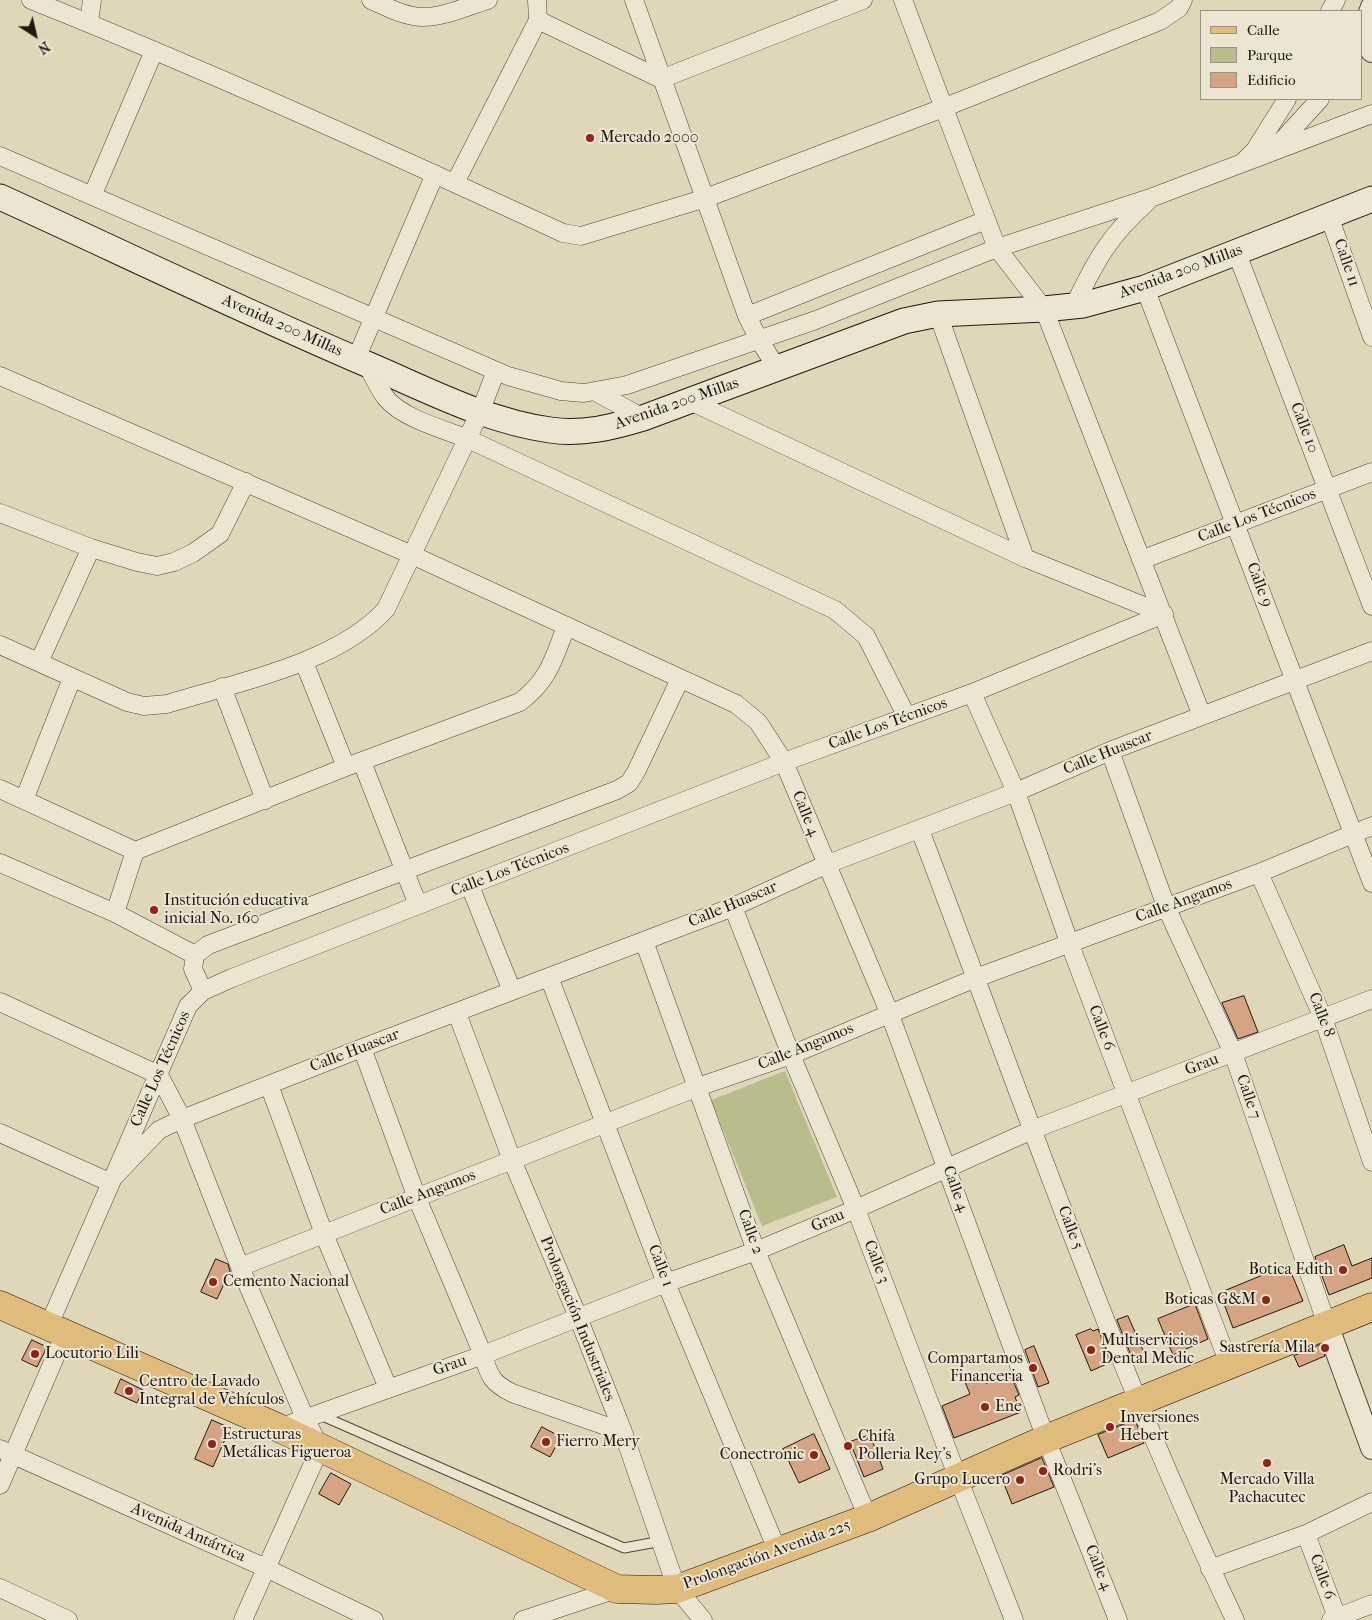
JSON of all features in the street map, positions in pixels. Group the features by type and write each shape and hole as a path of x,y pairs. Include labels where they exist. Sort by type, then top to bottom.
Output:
{"main road":[{"name":"Avenida 200 Millas","path":"0,197 362,362 480,412 519,424 552,430 600,429 643,418 904,321 938,314 1074,306 1145,288 1372,199"},
{"name":"Prolongación Avenida 225","path":"0,1305 279,1428 617,1588 656,1590 678,1588 868,1518 1046,1439 1372,1307"}],"street":[{"path":"31,0 89,23 436,174 563,233 581,236 706,198 943,108 1160,21 1179,8 1183,0"},
{"path":"89,23 92,0"},
{"path":"371,0 395,11 423,17 450,12 488,0"},
{"path":"455,183 538,20 537,0"},
{"path":"634,0 747,316 759,340 777,368"},
{"path":"538,20 661,79 863,0"},
{"path":"903,0 997,248 1044,309 1202,716"},
{"path":"1367,20 1367,33 1372,51"},
{"path":"93,194 154,51"},
{"path":"1238,165 1255,150 1287,100"},
{"path":"1271,152 1319,100"},
{"path":"0,156 93,194 496,371 561,391 596,392 627,385 816,320 997,248 1153,196 1372,114"},
{"path":"436,174 373,318 362,362 379,388 397,409 432,426 466,438 835,610 866,636 907,717"},
{"path":"1074,306 1096,259 1123,223 1153,196"},
{"name":"Calle 11","path":"1329,216 1372,337"},
{"path":"747,316 986,220"},
{"name":"Calle 10","path":"1236,251 1372,606"},
{"name":"Calle 9","path":"1145,288 1372,883"},
{"path":"938,314 1025,558"},
{"path":"0,645 127,702 144,706 167,704 304,662 374,623 386,609 480,412 496,371"},
{"name":"Calle 4","path":"0,376 412,555 736,704 758,722 784,762 889,1012 1046,1439 1118,1620"},
{"path":"596,392 643,418"},
{"path":"690,401 1025,558 1164,614"},
{"name":"Calle Los Técnicos","path":"1141,560 1372,472"},
{"path":"0,513 91,548 157,566 174,562 208,544 220,534 246,482"},
{"path":"39,662 91,548"},
{"name":"Calle Los Técnicos","path":"0,1485 6,1452 56,1331 110,1182 188,1006 203,991 784,762 972,693 1164,614"},
{"path":"0,789 135,852 354,764 520,702 536,690 546,676 566,627"},
{"name":"Calle Huascar","path":"110,1182 159,1130 182,1120 512,990 733,907 826,865 1016,792 1110,751 1372,651"},
{"path":"304,662 404,870 418,905"},
{"path":"24,800 72,678"},
{"path":"203,991 192,969 195,955 208,945 617,790 629,783 680,679"},
{"path":"222,687 265,800"},
{"name":"Calle 6","path":"972,693 1016,792 1069,942 1229,1364"},
{"name":"Calle 7","path":"1110,751 1167,909 1233,1053 1327,1325 1372,1448"},
{"name":"Calle Angamos","path":"240,1267 607,1123 791,1055 889,1012 1069,942 1167,909 1260,873 1372,826"},
{"name":"Calle 5","path":"920,830 1032,1130 1138,1402 1210,1569 1235,1620"},
{"path":"116,913 135,852"},
{"path":"0,864 116,913 195,955"},
{"name":"Calle 8","path":"1260,873 1323,1018 1372,1162"},
{"path":"470,886 512,990"},
{"name":"Calle 3","path":"733,907 791,1055 856,1209 1014,1620"},
{"name":"Calle 2","path":"644,941 756,1251 868,1518"},
{"name":"Calle 1","path":"549,977 607,1123 666,1283 778,1552"},
{"name":"Grau","path":"279,1428 483,1355 666,1283 756,1251 948,1169 1032,1130 1372,999"},
{"path":"0,1002 159,1075 182,1120 240,1267 311,1416 320,1448 268,1569 243,1620"},
{"name":"Prolongación Industriales","path":"457,1013 512,1160 578,1317 623,1432 678,1588 702,1619"},
{"path":"362,1048 417,1198 483,1355 488,1373 497,1386 623,1432"},
{"path":"269,1085 324,1234 388,1388"},
{"path":"0,1133 110,1182"},
{"name":"Avenida Antártica","path":"6,1452 268,1569 374,1620"},
{"path":"1210,1569 1306,1534 1372,1502"},
{"name":"Calle 6","path":"1306,1534 1335,1619"},
{"path":"0,1588 68,1620"},
{"path":"523,1620 617,1588"},
{"path":"1335,1619 1372,1604"}],"lane":[{"path":"311,1416 624,1548 662,1541"}],"green space":[{"path":"785,1071 837,1197 762,1226 711,1100"}],"building":[{"path":"1244,996 1258,1032 1238,1039 1222,1003"},
{"path":"1344,1245 1352,1266 1372,1258 1372,1278 1329,1295 1315,1257"},
{"path":"216,1259 228,1264 230,1271 217,1299 201,1292"},
{"path":"1288,1265 1303,1301 1233,1328 1220,1293"},
{"path":"1195,1304 1208,1339 1173,1355 1158,1319"},
{"path":"1128,1316 1146,1357 1134,1363 1117,1320"},
{"name":"Multiservicios Dental Medic","path":"1091,1329 1093,1331 1098,1329 1111,1362 1091,1371 1076,1335"},
{"name":"Locutorio Lili","path":"32,1340 47,1347 37,1367 22,1360"},
{"path":"1320,1345 1325,1356 1299,1367 1294,1356"},
{"path":"1034,1346 1049,1383 1038,1387 1025,1350"},
{"path":"1010,1373 1019,1395 1015,1397 1021,1412 954,1438 942,1406 970,1394 965,1382 983,1375 986,1383"},
{"name":"Centro de Lavado Integral de Vehículos","path":"121,1379 143,1390 137,1403 115,1393"},
{"name":"Estructuras Metálicas Figueroa","path":"212,1420 230,1428 213,1467 195,1459"},
{"path":"1135,1420 1144,1443 1108,1458 1098,1435"},
{"name":"Fierro Mery","path":"542,1427 561,1437 550,1457 531,1447"},
{"path":"814,1434 830,1469 799,1483 783,1449"},
{"path":"870,1435 883,1469 864,1477 850,1442"},
{"name":"Grupo Lucero","path":"1042,1458 1054,1487 1012,1504 1001,1476"},
{"path":"331,1473 351,1484 339,1505 319,1494"}],"place":[{"name":"Mercado 2000","path":"590,138"},
{"name":"Institución educativa inicial No. 160","path":"154,910"},
{"name":"Botica Edith","path":"1343,1270"},
{"name":"Cemento Nacional","path":"213,1282"},
{"name":"Boticas G&M","path":"1266,1300"},
{"name":"Sastrería Mila","path":"1325,1348"},
{"name":"Multiservicios Dental Medic","path":"1091,1350"},
{"name":"Locutorio Lili","path":"35,1354"},
{"name":"Compartamos Financeria","path":"1033,1368"},
{"name":"Centro de Lavado Integral de Vehículos","path":"129,1391"},
{"name":"Ene","path":"985,1407"},
{"name":"Inversiones Hebert","path":"1110,1427"},
{"name":"Fierro Mery","path":"546,1442"},
{"name":"Estructuras Metálicas Figueroa","path":"212,1444"},
{"name":"Chifa Polleria Rey's","path":"848,1446"},
{"name":"Conectronic","path":"814,1455"},
{"name":"Mercado Villa Pachacutec","path":"1267,1463"},
{"name":"Rodri's","path":"1043,1471"},
{"name":"Grupo Lucero","path":"1020,1480"}]}
